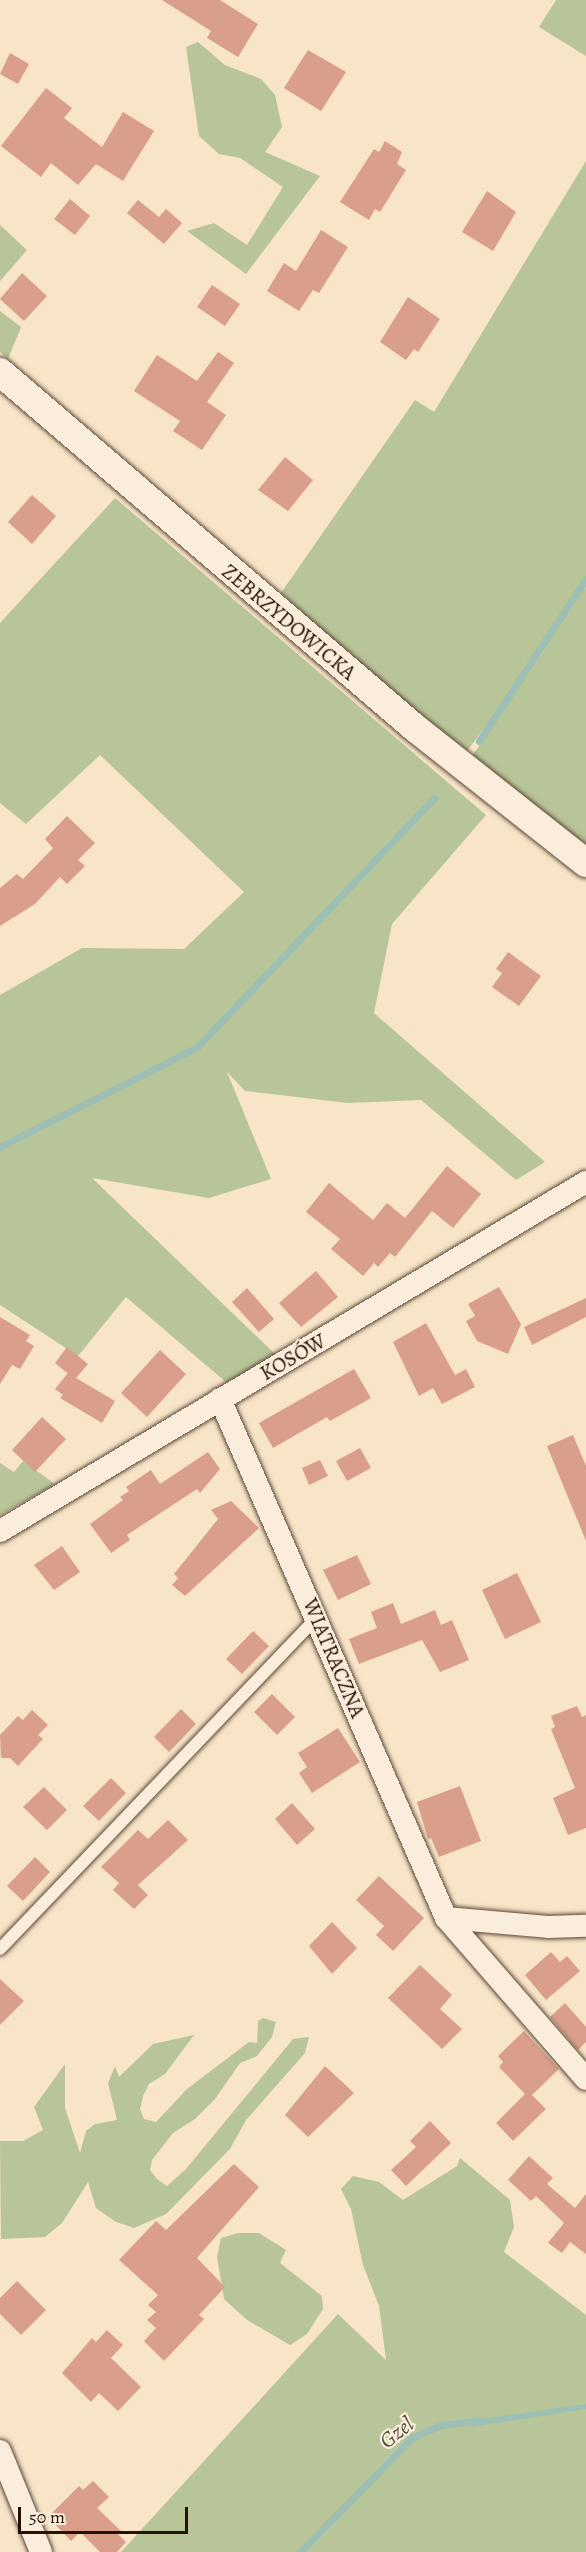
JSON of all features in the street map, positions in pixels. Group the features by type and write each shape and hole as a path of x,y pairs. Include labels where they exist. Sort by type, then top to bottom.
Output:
{"street":[{"name":"ZEBRZYDOWICKA","path":"0,372 415,728 586,864"},
{"name":"KOSÓW","path":"0,1531 586,1182"},
{"name":"WIATRACZNA","path":"220,1399 317,1617 446,1918 586,2079"},
{"path":"446,1918 548,1927 586,1926"},
{"path":"0,2451 41,2552"}],"lane":[{"path":"0,1949 317,1617"}],"green space":[{"path":"556,0 586,0 586,56 539,27"},
{"path":"198,42 225,65 261,79 275,95 282,127 265,152 320,176 246,274 187,231 214,223 247,245 283,187 240,158 219,154 199,136 186,47"},
{"path":"586,161 586,851 468,762 547,646 463,756 281,593 415,400 434,412"},
{"path":"0,225 27,250 0,281"},
{"path":"0,311 21,327 8,359 0,352"},
{"path":"115,498 486,815 392,924 374,1013 545,1162 516,1180 421,1100 348,1103 245,1091 227,1072 271,1179 209,1198 92,1178 276,1355 227,1383 126,1297 78,1356 0,1305 0,995 82,948 184,949 244,892 100,755 26,824 0,803 0,623"},
{"path":"23,1461 55,1484 0,1515 0,1463 14,1472"},
{"path":"263,2018 276,2022 272,2037 257,2056 240,2063 215,2099 195,2119 173,2133 152,2160 150,2170 157,2179 167,2186 186,2169 293,2039 309,2037 305,2053 246,2120 230,2149 166,2214 134,2228 116,2222 96,2208 88,2182 62,2223 45,2237 1,2239 0,2141 23,2141 43,2130 34,2107 65,2064 65,2108 80,2153 86,2131 95,2124 117,2120 108,2083 115,2066 119,2077 153,2044 194,2035 165,2074 149,2084 143,2096 140,2109 144,2119 156,2122 187,2089 249,2042 257,2043 258,2021"},
{"path":"460,2158 510,2200 514,2227 504,2252 586,2315 586,2552 121,2552 338,2314 386,2360 379,2306 363,2265 351,2209 341,2189 353,2176 379,2182 403,2200 457,2166"},
{"path":"238,2233 259,2233 286,2250 280,2263 322,2296 323,2309 307,2334 290,2345 247,2320 224,2299 217,2257 221,2238"}],"water":[{"path":"586,2404 586,2409 472,2427 472,2420"}],"building":[{"path":"162,0 220,0 258,24 238,57 207,38 211,31"},
{"path":"308,50 346,72 321,111 284,88"},
{"path":"10,53 29,64 18,84 0,74"},
{"path":"46,88 72,108 64,118 102,147 123,112 154,131 123,181 96,164 78,185 51,163 41,177 1,146"},
{"path":"385,141 402,152 397,164 406,170 380,212 375,209 369,220 340,202 374,149 379,152"},
{"path":"487,191 516,212 493,251 462,232"},
{"path":"70,199 90,216 75,235 54,219"},
{"path":"138,200 159,217 166,209 182,223 164,244 127,213"},
{"path":"321,230 348,247 319,293 313,290 299,311 267,291 284,263 296,271"},
{"path":"22,273 47,296 24,321 0,299"},
{"path":"212,285 240,304 225,326 197,307"},
{"path":"408,297 440,319 418,352 414,349 406,360 380,342"},
{"path":"218,352 234,363 207,402 226,415 202,450 173,431 180,421 134,391 157,355 197,381"},
{"path":"285,457 313,480 288,511 258,490"},
{"path":"32,495 56,516 32,544 8,522"},
{"path":"67,816 95,843 78,860 85,866 67,884 60,877 35,904 0,926 0,888 17,874 23,879 53,848 45,839"},
{"path":"508,952 541,976 519,1006 492,987 502,973 496,969"},
{"path":"447,1166 481,1194 453,1228 432,1211 395,1257 390,1253 378,1267 374,1263 363,1276 331,1249 340,1239 306,1212 329,1183 373,1220 387,1203 405,1218"},
{"path":"316,1271 338,1297 301,1327 279,1303"},
{"path":"499,1287 521,1324 508,1354 477,1341 466,1321 475,1316 468,1304"},
{"path":"247,1288 274,1319 259,1332 232,1302"},
{"path":"586,1298 586,1317 532,1345 524,1327"},
{"path":"0,1317 30,1335 26,1341 34,1346 20,1369 12,1365 0,1384"},
{"path":"426,1323 455,1375 466,1369 475,1387 442,1404 433,1388 419,1396 393,1342"},
{"path":"67,1347 88,1364 76,1378 115,1401 102,1423 60,1398 63,1395 55,1389 68,1373 55,1363"},
{"path":"160,1350 186,1374 147,1417 121,1393"},
{"path":"354,1369 371,1398 330,1421 327,1417 273,1448 259,1423"},
{"path":"42,1417 66,1439 35,1472 12,1450"},
{"path":"573,1435 586,1466 586,1541 547,1446"},
{"path":"360,1448 371,1468 347,1481 336,1461"},
{"path":"208,1452 220,1469 200,1493 197,1489 127,1535 130,1540 111,1553 90,1524 123,1500 120,1497 129,1491 126,1487 151,1470 160,1484"},
{"path":"320,1460 328,1476 309,1485 302,1468"},
{"path":"231,1501 259,1528 185,1596 172,1585 178,1578 174,1574 218,1519 211,1510"},
{"path":"62,1546 80,1572 54,1590 34,1565"},
{"path":"357,1555 371,1584 338,1600 323,1570"},
{"path":"517,1573 541,1622 505,1639 482,1590"},
{"path":"393,1603 401,1624 435,1610 441,1625 452,1620 469,1660 440,1672 422,1640 359,1664 349,1639 377,1628 371,1612"},
{"path":"253,1631 269,1646 242,1674 226,1659"},
{"path":"272,1694 295,1717 277,1735 254,1712"},
{"path":"577,1706 582,1717 586,1715 586,1828 568,1835 553,1798 575,1788 551,1729 555,1727 551,1716"},
{"path":"181,1709 196,1724 169,1752 154,1737"},
{"path":"32,1710 48,1725 38,1735 43,1739 18,1766 10,1758 1,1758 0,1735 18,1716 23,1720"},
{"path":"338,1728 360,1762 312,1793 299,1773 307,1767 298,1753"},
{"path":"111,1778 126,1793 99,1821 83,1806"},
{"path":"460,1786 481,1841 439,1857 431,1838 428,1839 417,1802"},
{"path":"44,1787 67,1810 47,1830 23,1807"},
{"path":"292,1803 315,1829 297,1845 275,1819"},
{"path":"168,1820 188,1840 138,1885 148,1895 134,1909 113,1890 119,1883 101,1867 138,1830 148,1839"},
{"path":"35,1857 50,1872 23,1901 7,1886"},
{"path":"379,1876 424,1918 393,1951 376,1935 384,1926 356,1900"},
{"path":"332,1922 357,1948 332,1974 309,1946"},
{"path":"551,1952 560,1962 567,1956 580,1971 546,2000 525,1975"},
{"path":"420,1965 452,1995 440,2009 462,2029 442,2049 388,1998"},
{"path":"0,1979 24,2001 0,2025"},
{"path":"565,2003 586,2027 586,2042 578,2050 550,2017"},
{"path":"524,2031 559,2069 532,2095 546,2109 513,2141 496,2123 525,2094 499,2067 503,2062 498,2056"},
{"path":"325,2066 354,2093 308,2137 285,2115"},
{"path":"430,2121 451,2143 406,2186 391,2170 416,2147 410,2141"},
{"path":"529,2156 553,2178 547,2184 575,2208 586,2194 586,2254 570,2242 562,2253 548,2243 564,2223 536,2196 531,2201 508,2180"},
{"path":"234,2164 259,2187 197,2258 225,2287 199,2315 204,2319 164,2361 144,2341 156,2328 147,2320 156,2312 148,2305 158,2295 119,2260 156,2221 166,2230"},
{"path":"17,2281 46,2310 21,2335 0,2314 0,2298"},
{"path":"107,2330 123,2345 111,2358 141,2387 118,2411 99,2393 91,2402 62,2373 92,2338 96,2342"},
{"path":"93,2481 109,2497 97,2508 121,2531 118,2534 126,2542 117,2552 100,2552 80,2532 71,2541 48,2517 79,2486 83,2490"}],"waterway":[{"path":"479,741 586,579"},
{"path":"0,1147 197,1047 434,798"},
{"name":"Gzel","path":"300,2552 413,2437 441,2425 479,2420"}]}
